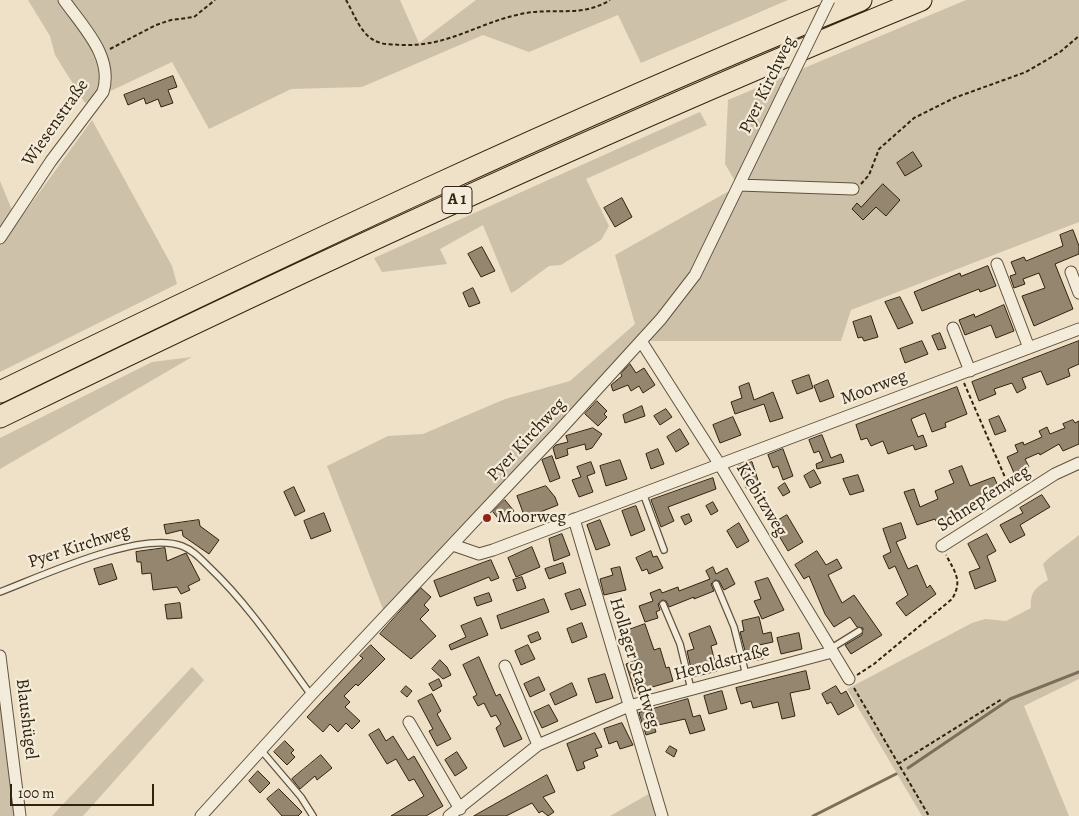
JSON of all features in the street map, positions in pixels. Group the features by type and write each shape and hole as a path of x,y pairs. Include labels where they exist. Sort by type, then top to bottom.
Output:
{"highway":[{"name":"A 1","path":"0,392 230,280 489,161 861,0"},
{"name":"A 1","path":"0,417 239,300 455,201 694,96 921,0"}],"street":[{"name":"Wiesenstraße","path":"0,238 51,161 103,92 107,71 101,54 64,0"},
{"name":"Pyer Kirchweg","path":"201,816 310,695 454,545 641,341 695,274 829,0"},
{"path":"739,186 853,189"},
{"path":"997,264 1029,348"},
{"path":"1071,272 1079,293"},
{"path":"953,328 965,372"},
{"name":"Moorweg","path":"454,545 479,554 518,542 574,519 1079,330"},
{"name":"Kiebitzweg","path":"641,341 720,465 849,679"},
{"name":"Schnepfenweg","path":"942,546 1055,474 1079,463"},
{"name":"Hollager Stadtweg","path":"574,519 662,816"},
{"name":"Heroldstraße","path":"449,816 538,745 629,706 831,651"},
{"name":"Blaushügel","path":"0,656 20,816"},
{"path":"504,666 538,745"},
{"path":"409,722 460,809"}],"lane":[{"path":"643,493 664,550"},
{"name":"Pyer Kirchweg","path":"0,592 116,550 154,543 183,546 195,553 225,583 265,631 310,695"},
{"path":"716,584 734,627 746,675"},
{"path":"663,604 680,644 692,689"},
{"path":"831,651 859,631"},
{"path":"261,750 301,797 313,816"}],"path":[{"path":"101,54 156,26 194,16 215,0"},
{"path":"346,0 366,35 381,43 417,46 448,40 521,14 539,11 580,11 598,8 610,0"},
{"path":"853,189 865,182 880,149 898,131 929,110 973,90 1008,80 1026,72 1060,52 1079,36"},
{"path":"965,372 1015,500"},
{"name":"Schnepfenweg","path":"849,679 874,664 952,599 957,590 959,580 942,546"},
{"path":"849,679 929,816"},
{"path":"898,764 1002,698"}],"shaded area":[{"path":"28,0 400,0 419,43 476,0 788,0 641,63 618,15 529,52 483,35 362,87 291,89 209,129 172,62 85,103 55,55 50,36"},
{"path":"966,0 1079,0 1079,222 851,310 841,341 641,341 386,617 327,466 388,436 423,434 505,399 570,381 635,324 615,255 738,186 725,164 728,100"},
{"path":"700,112 707,125 586,179 609,226 601,240 561,265 549,266 511,293 483,225 440,249 447,264 382,272 374,258"},
{"path":"92,120 172,266 177,284 0,372 0,181 12,210 20,219"},
{"path":"192,357 0,469 0,438 152,362"},
{"path":"1079,535 1079,679 1024,706 1069,816 922,816 847,689 972,623 985,619 1006,621 1031,608 1031,598 1034,591 1048,580 1043,564"},
{"path":"0,656 20,816 0,816"},
{"path":"192,667 204,680 83,816 52,816"},
{"path":"654,791 662,816 610,816"}],"building":[{"path":"173,76 177,87 168,90 173,103 161,107 158,99 146,104 144,98 128,105 124,95"},
{"path":"913,152 922,166 905,176 897,163"},
{"path":"883,184 900,200 886,216 876,207 863,220 852,209 857,203 861,207"},
{"path":"622,198 632,217 615,227 604,208"},
{"path":"1073,230 1079,246 1079,254 1055,264 1073,309 1034,326 1022,296 1045,288 1039,273 1023,279 1025,284 1014,288 1010,276 1016,274 1011,262 1024,257 1026,261 1063,246 1060,235"},
{"path":"482,247 495,271 481,277 468,254"},
{"path":"988,266 996,286 980,292 979,289 922,311 914,292 960,273 961,276"},
{"path":"473,288 480,303 469,307 463,293"},
{"path":"900,297 913,323 898,329 885,302"},
{"path":"1004,305 1014,331 996,338 991,325 965,335 959,320 974,314 975,317"},
{"path":"871,316 878,337 864,341 862,337 858,338 853,322"},
{"path":"940,333 946,348 938,350 932,336"},
{"path":"922,341 928,354 905,363 900,349"},
{"path":"1079,341 1079,364 1068,369 1070,376 1047,385 1041,371 1022,378 1026,388 1017,393 1012,383 994,389 996,394 979,401 972,382"},
{"path":"630,364 636,373 644,368 655,385 643,393 639,386 631,391 628,385 613,391 611,385 622,376 621,374"},
{"path":"809,375 813,388 797,394 792,381"},
{"path":"828,380 834,397 820,402 814,386"},
{"path":"749,383 754,400 773,392 783,418 770,422 764,404 735,414 731,402 742,398 739,387"},
{"path":"957,387 967,414 945,423 946,427 932,432 925,413 911,419 918,437 923,435 927,446 915,450 913,445 888,454 883,441 871,446 867,438 861,440 856,425"},
{"path":"597,401 607,411 604,414 607,417 598,426 585,414"},
{"path":"642,406 645,416 625,423 623,415"},
{"path":"666,409 672,417 660,425 654,416"},
{"path":"999,416 1006,431 995,435 989,420"},
{"path":"733,417 741,435 720,443 713,425"},
{"path":"1073,420 1075,423 1079,421 1079,444 1063,451 1059,444 1040,455 1039,453 1025,459 1029,467 1014,473 1007,457 1018,452 1015,445 1023,442 1024,445 1042,437 1039,431 1047,427 1050,434 1065,428 1063,424"},
{"path":"593,428 602,434 592,448 586,450 585,444 567,449 568,455 556,459 553,448 556,445 568,442 566,436"},
{"path":"680,429 689,444 676,452 667,437"},
{"path":"822,435 831,458 841,454 844,462 817,469 816,464 823,461 819,451 814,453 809,440"},
{"path":"658,449 664,464 651,469 646,454"},
{"path":"783,449 793,476 783,480 778,466 773,468 768,455"},
{"path":"552,456 560,478 550,482 542,460"},
{"path":"620,460 627,479 606,486 600,466"},
{"path":"591,462 595,473 587,476 593,492 579,497 572,480 581,477 577,467"},
{"path":"752,462 759,483 746,488 739,466"},
{"path":"962,466 970,486 994,477 1001,493 937,523 935,519 917,525 904,492 914,489 920,507 938,499 935,491 954,483 949,471"},
{"path":"814,470 821,483 810,488 804,476"},
{"path":"858,475 864,491 850,495 843,479"},
{"path":"713,478 716,489 668,507 674,521 661,527 651,500"},
{"path":"785,483 790,492 783,496 778,488"},
{"path":"546,486 555,497 558,505 525,518 517,496"},
{"path":"294,487 305,511 295,516 284,492"},
{"path":"1042,495 1050,507 1020,525 1025,535 1010,543 1000,525 1023,513 1020,508"},
{"path":"505,500 514,511 501,522 493,512"},
{"path":"713,502 718,511 711,515 706,506"},
{"path":"636,506 645,530 631,536 622,511"},
{"path":"324,513 331,531 311,539 304,521"},
{"path":"689,514 692,521 685,525 681,517"},
{"path":"787,515 803,542 788,551 772,524"},
{"path":"199,520 200,526 219,540 209,554 183,536 182,530 166,534 164,525"},
{"path":"600,520 610,545 596,550 587,525"},
{"path":"739,523 749,541 737,548 727,531"},
{"path":"901,523 906,538 896,542 908,569 917,565 927,588 930,585 936,594 906,616 896,603 908,595 895,566 889,569 883,556 891,552 883,529"},
{"path":"562,534 570,555 554,561 549,539"},
{"path":"987,534 996,551 987,556 996,581 975,589 969,572 980,568 968,544"},
{"path":"532,547 540,567 516,577 508,558"},
{"path":"165,548 167,561 186,553 200,580 188,586 190,590 181,594 177,587 153,590 151,573 142,574 141,562 137,562 136,552"},
{"path":"651,551 653,557 657,556 663,568 649,574 647,569 642,571 636,558"},
{"path":"817,551 826,565 837,559 842,568 828,575 842,603 854,595 882,635 851,654 845,645 862,635 863,628 857,627 850,617 834,627 825,614 809,576 804,579 795,565"},
{"path":"491,560 499,578 491,581 489,577 440,597 434,581"},
{"path":"563,563 566,573 549,579 545,569"},
{"path":"112,564 117,579 99,585 94,569"},
{"path":"620,567 626,590 604,595 600,579 613,575 611,569"},
{"path":"713,567 716,574 727,568 735,584 724,590 719,581 715,580 711,584 714,591 669,607 666,601 662,600 658,604 660,610 656,612 658,618 645,622 639,606 653,601 650,593 660,589 662,593 678,587 679,591 710,579 706,571"},
{"path":"522,577 526,588 517,591 513,580"},
{"path":"768,578 784,610 762,619 754,601 761,599 755,582"},
{"path":"421,588 431,597 424,605 429,610 420,619 436,636 411,659 380,634"},
{"path":"580,589 586,605 571,610 565,594"},
{"path":"489,593 492,601 477,606 474,598"},
{"path":"544,599 549,612 501,629 497,616"},
{"path":"180,603 182,618 167,619 165,605"},
{"path":"759,617 763,634 771,632 773,642 759,645 763,659 748,662 740,632 744,631 742,621"},
{"path":"481,618 488,635 451,650 449,645 466,637 461,626"},
{"path":"582,623 587,637 572,643 567,629"},
{"path":"645,624 654,650 660,648 666,668 669,667 673,681 635,692 626,664 637,660 626,631"},
{"path":"710,626 717,644 711,646 717,671 693,677 687,651 694,649 689,634"},
{"path":"538,632 541,639 531,643 528,636"},
{"path":"799,633 802,649 781,654 777,638"},
{"path":"371,645 385,659 358,686 356,684 344,696 350,702 345,707 360,721 352,729 346,723 338,732 330,724 323,732 307,717 363,658 360,656"},
{"path":"528,645 535,659 521,665 515,651"},
{"path":"479,657 496,696 500,694 522,739 504,747 496,728 501,724 496,715 491,717 484,703 478,706 473,697 477,695 463,665"},
{"path":"440,660 447,667 451,675 443,679 432,669"},
{"path":"806,671 810,689 790,693 795,716 782,719 778,702 753,708 751,701 741,704 736,688"},
{"path":"605,674 613,698 596,703 588,679"},
{"path":"539,677 545,690 530,697 524,684"},
{"path":"439,679 442,686 433,691 429,684"},
{"path":"572,683 577,695 555,705 550,694"},
{"path":"406,686 412,691 407,697 401,692"},
{"path":"836,686 841,694 846,691 854,706 838,715 831,702 827,704 822,694"},
{"path":"722,691 727,709 709,714 704,696"},
{"path":"432,694 441,711 437,714 451,739 437,746 429,731 433,729 418,701"},
{"path":"688,699 693,717 700,715 705,730 690,734 685,719 654,726 656,732 646,735 639,713"},
{"path":"549,705 558,721 542,728 534,712"},
{"path":"622,723 633,745 620,749 617,741 609,744 604,729"},
{"path":"379,729 386,741 393,736 408,760 414,756 443,806 426,816 391,816 424,796 414,779 409,781 396,759 387,764 369,735"},
{"path":"595,733 602,747 595,749 598,756 583,762 585,768 577,771 567,744"},
{"path":"285,741 294,750 291,753 295,757 287,765 274,752"},
{"path":"670,746 677,750 674,757 666,752"},
{"path":"457,752 467,768 455,776 445,760"},
{"path":"321,755 332,768 317,780 315,776 300,789 292,779"},
{"path":"258,771 270,783 260,793 249,781"},
{"path":"547,775 555,792 543,797 554,812 548,816 542,811 539,813 532,803 506,816 474,816"},
{"path":"279,789 302,812 298,816 282,816 267,799"}],"waterway":[{"path":"908,768 1010,699 1079,672"},
{"path":"813,816 896,774"}],"place":[{"name":"Moorweg","path":"487,518"}]}
